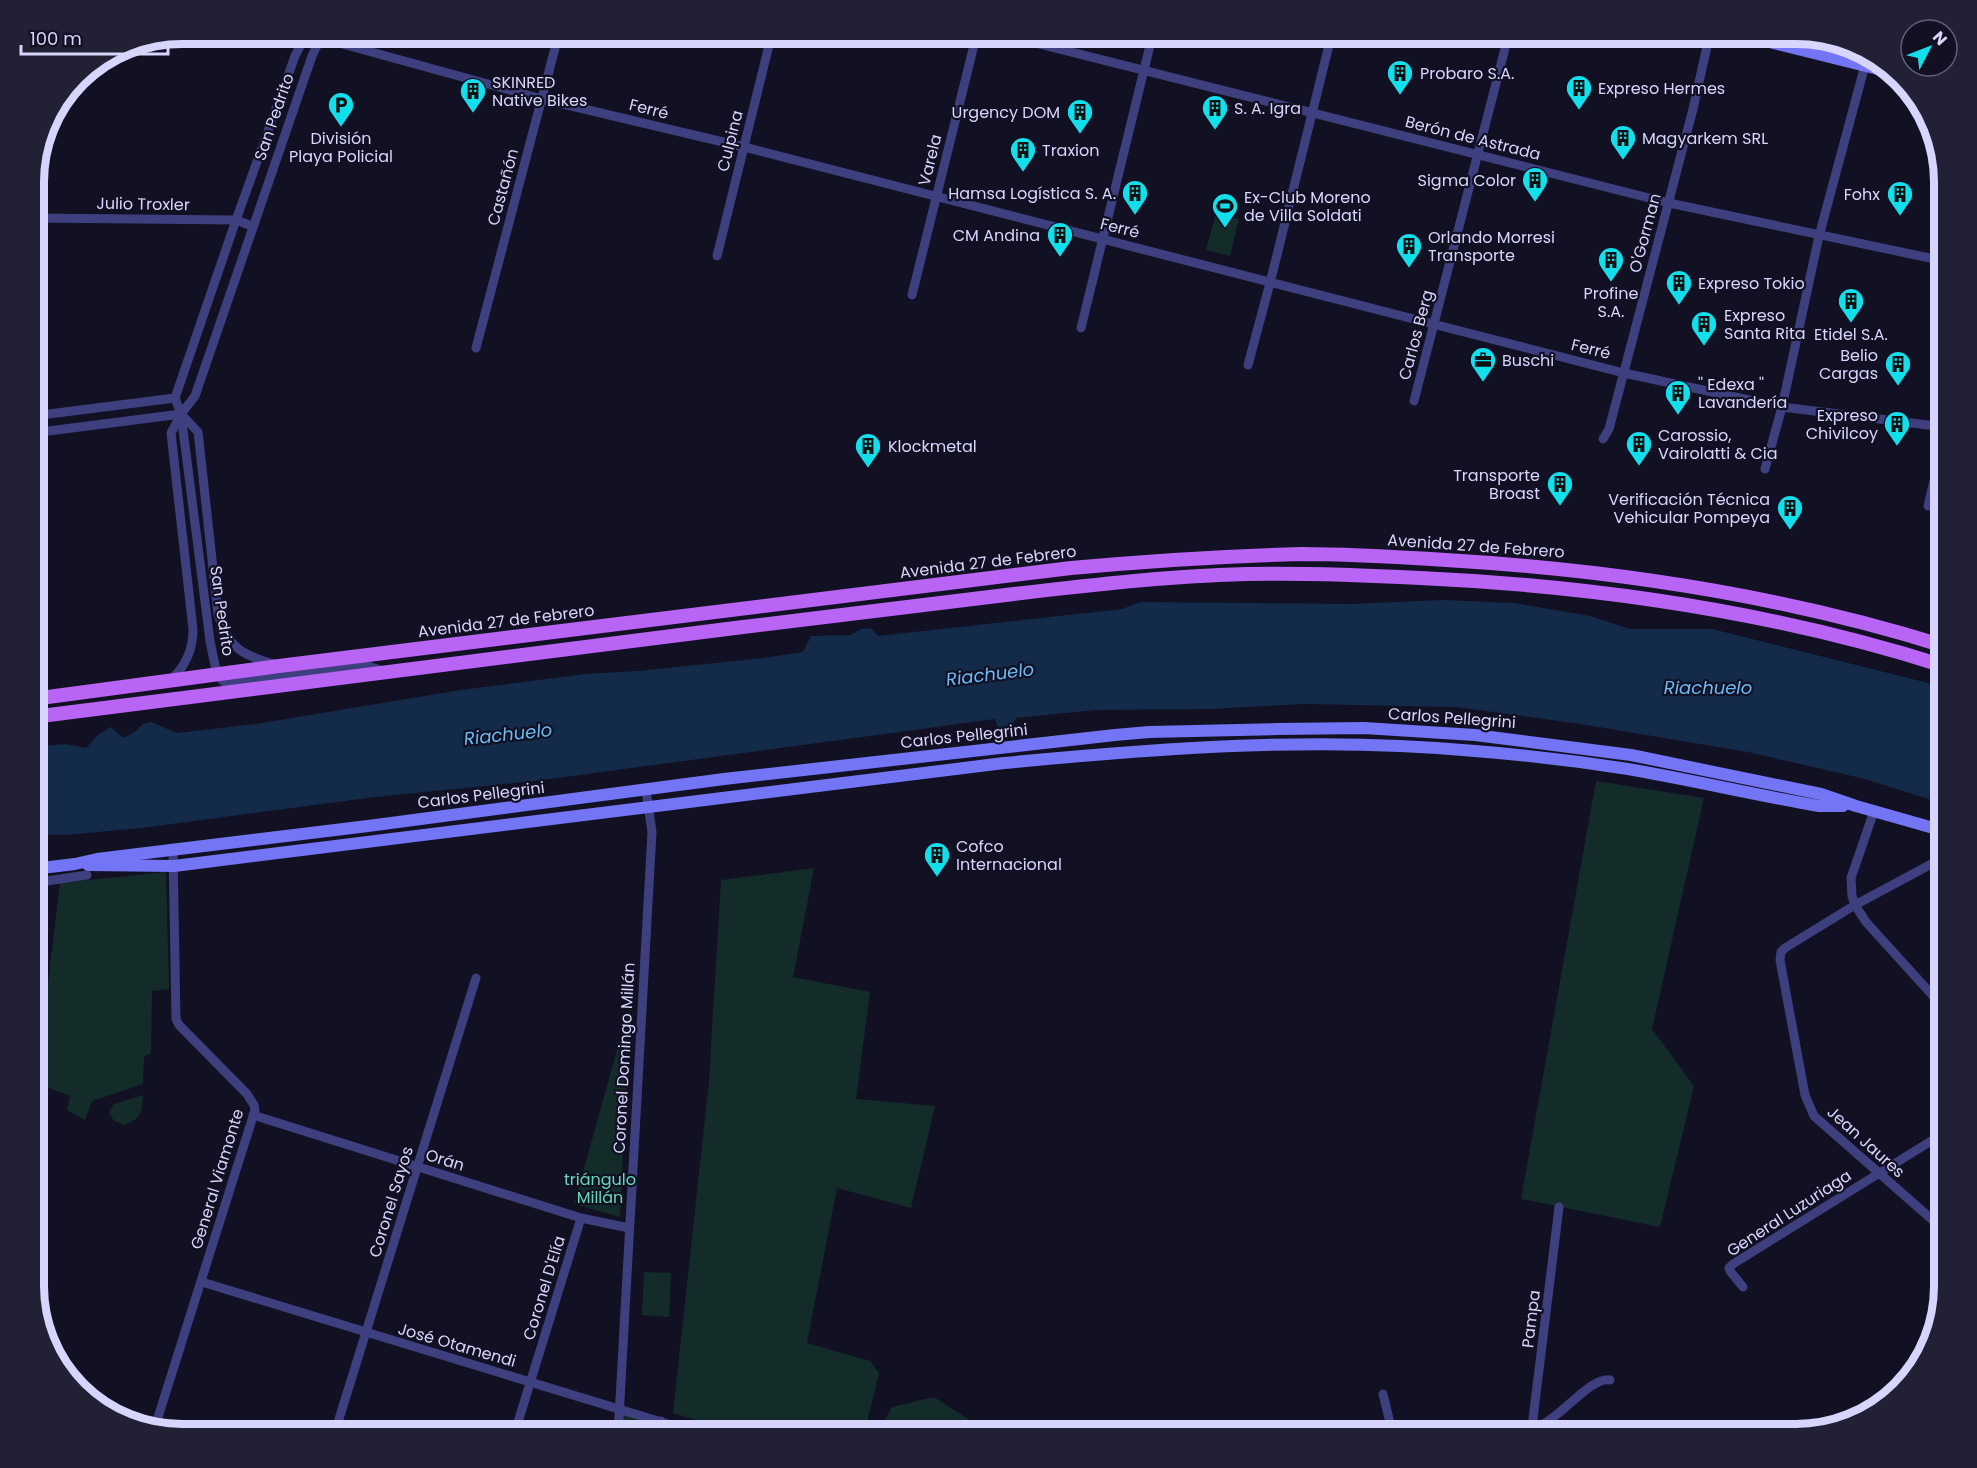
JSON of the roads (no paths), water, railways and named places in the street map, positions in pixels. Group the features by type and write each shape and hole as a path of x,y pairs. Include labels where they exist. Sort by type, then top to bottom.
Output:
{"main road":[{"path":"1788,44 1855,58"},
{"name":"Avenida 27 de Febrero","path":"44,698 279,666 1071,568 1194,558 1303,554 1374,556 1570,569 1645,579 1785,603 1934,643"},
{"path":"1374,556 1374,575"},
{"path":"1565,587 1570,569"},
{"name":"Avenida 27 de Febrero","path":"909,607 1102,584 1241,574 1335,574 1347,582 1373,582 1374,575 1565,587 1636,597 1763,619 1902,652 1934,663"},
{"path":"44,716 856,613 869,621 906,616 909,614 907,588"},
{"name":"Carlos Pellegrini","path":"44,868 97,859 747,777 1137,733 1254,729 1364,728 1476,735 1551,743 1631,755 1775,783 1934,827"},
{"name":"Carlos Pellegrini","path":"75,864 113,867 174,866 1004,763 1180,748 1345,744 1473,750 1627,770 1819,806 1856,806"}],"street":[{"name":"San Pedrito","path":"302,44 236,220 175,398 180,414 210,641 219,680 224,682 365,665 385,672"},
{"name":"San Pedrito","path":"170,681 190,654 193,641 193,619 171,433 180,414 195,396 252,226 318,44"},
{"name":"Ferré","path":"350,44 542,99 744,147 936,198 1624,372 1782,406 1934,426"},
{"name":"Castañón","path":"476,348 556,44"},
{"name":"Culpina","path":"717,256 769,44"},
{"name":"Varela","path":"912,295 974,44"},
{"name":"Berón de Astrada","path":"1040,44 1669,203 1934,259"},
{"path":"1081,328 1150,44"},
{"path":"1248,365 1329,44"},
{"name":"Carlos Berg","path":"1414,401 1506,44"},
{"name":"O'Gorman","path":"1603,439 1609,429 1669,203 1708,44"},
{"path":"1765,469 1782,406 1819,236 1866,64"},
{"name":"Julio Troxler","path":"44,218 236,220 252,226"},
{"path":"44,415 175,398"},
{"name":"San Pedrito","path":"180,414 198,432 218,614 222,627 236,649 246,655 279,666"},
{"path":"44,432 180,414"},
{"path":"1928,506 1934,480"},
{"name":"Coronel Domingo Millán","path":"618,1424 652,832 646,790"},
{"path":"1874,811 1851,878 1852,896 1866,922 1934,997"},
{"name":"General Viamonte","path":"157,1422 253,1115 254,1105 247,1094 176,1019 173,851"},
{"path":"1855,905 1934,863"},
{"path":"44,881 87,875"},
{"name":"Jean Jaures","path":"1855,905 1781,952 1781,970 1808,1106 1822,1125 1934,1222"},
{"name":"Coronel Sayos","path":"337,1424 476,978"},
{"name":"Orán","path":"253,1115 581,1218 629,1228"},
{"name":"General Luzuriaga","path":"1743,1287 1730,1271 1729,1268 1733,1264 1934,1139"},
{"name":"Pampa","path":"1533,1424 1559,1207"},
{"name":"Coronel D'Elía","path":"518,1424 581,1218"},
{"name":"José Otamendi","path":"201,1282 366,1334 670,1424"},
{"path":"1544,1424 1598,1381 1610,1380"},
{"path":"1383,1394 1391,1424"}],"water":[{"name":"Riachuelo","path":"1443,600 1514,603 1590,616 1630,629 1712,629 1934,684 1934,801 1865,779 1748,752 1581,724 1455,707 1305,704 1211,709 1096,710 1016,718 1007,735 1000,733 995,719 535,781 375,797 142,828 65,835 44,834 44,746 65,744 86,748 98,735 111,727 123,738 135,732 143,724 151,722 177,733 256,724 461,690 585,674 764,658 803,652 811,636 850,635 861,629 871,628 878,636 1122,609 1140,602 1351,604"}],"place":[{"name":"Probaro S.A.","path":"1400,96"},
{"name":"Expreso Hermes","path":"1579,111"},
{"name":"SKINRED Native Bikes","path":"473,114"},
{"name":"División Playa Policial","path":"341,128"},
{"name":"S. A. Igra","path":"1215,131"},
{"name":"Urgency DOM","path":"1080,135"},
{"name":"Magyarkem SRL","path":"1623,161"},
{"name":"Traxion","path":"1023,173"},
{"name":"Sigma Color","path":"1535,203"},
{"name":"Hamsa Logística S. A.","path":"1135,216"},
{"name":"Fohx","path":"1900,217"},
{"name":"Ex-Club Moreno de Villa Soldati","path":"1225,229"},
{"name":"CM Andina","path":"1060,258"},
{"name":"Orlando Morresi Transporte","path":"1409,269"},
{"name":"Profine S.A.","path":"1611,283"},
{"name":"Expreso Tokio","path":"1679,306"},
{"name":"Etidel S.A.","path":"1851,324"},
{"name":"Expreso Santa Rita","path":"1704,347"},
{"name":"Buschi","path":"1483,383"},
{"name":"Belio Cargas","path":"1898,387"},
{"name":"'' Edexa '' Lavandería","path":"1678,416"},
{"name":"Expreso Chivilcoy","path":"1897,447"},
{"name":"Carossio, Vairolatti & Cia","path":"1639,467"},
{"name":"Klockmetal","path":"868,469"},
{"name":"Transporte Broast","path":"1560,507"},
{"name":"Verificación Técnica Vehicular Pompeya","path":"1790,531"},
{"name":"Cofco Internacional","path":"937,878"}],"park label":[{"name":"triángulo Millán","path":"600,1188"}]}
